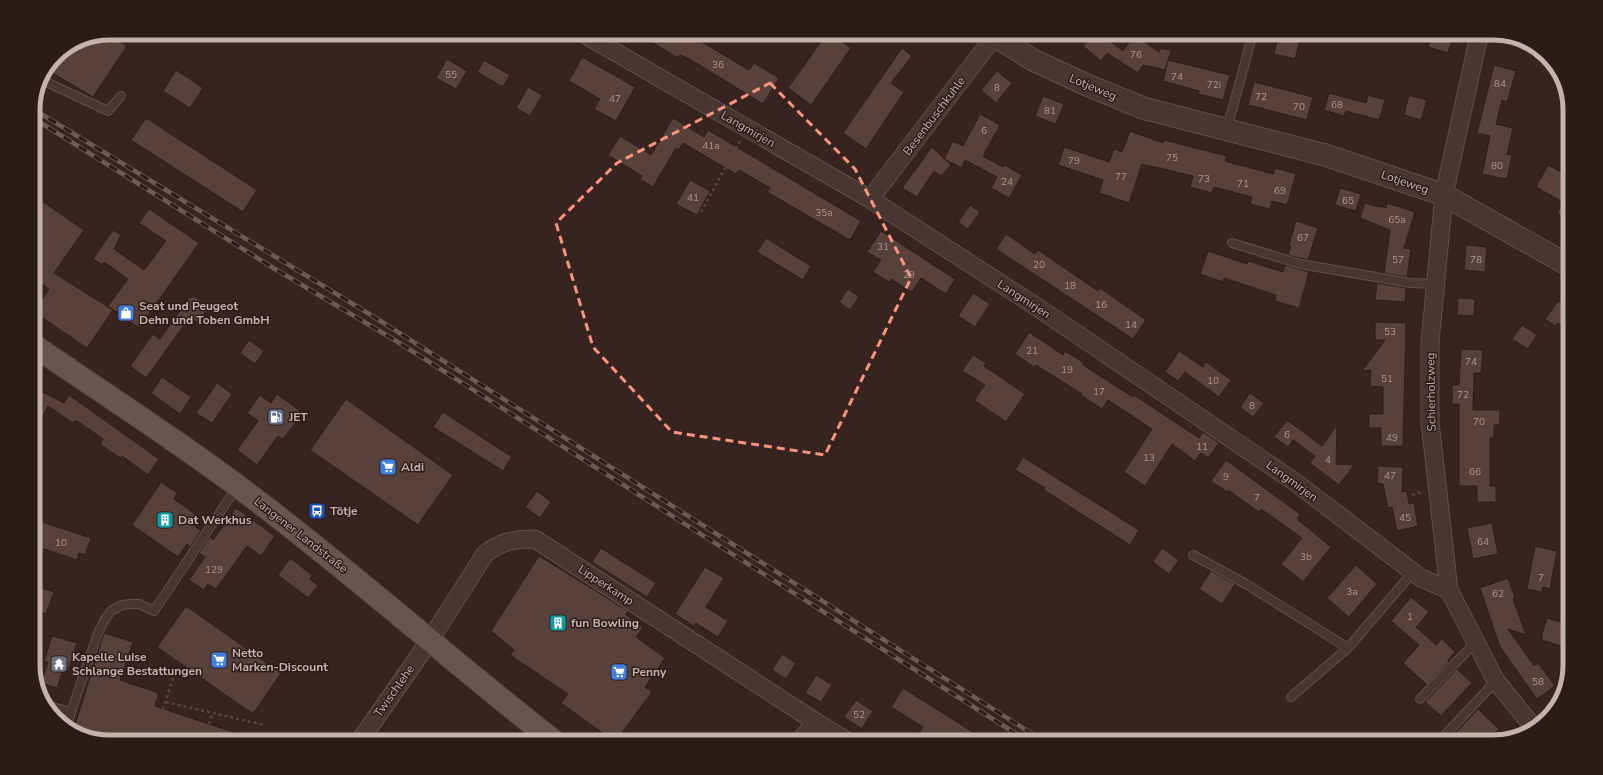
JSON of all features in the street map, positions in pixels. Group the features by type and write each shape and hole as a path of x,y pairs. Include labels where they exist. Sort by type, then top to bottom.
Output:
{"main road":[{"name":"Langener Landstraße","path":"40,350 238,486 346,570 546,735"}],"street":[{"name":"Langmirjen","path":"594,40 870,199 1040,308 1295,482 1421,578 1449,590"},
{"name":"Besenbuschkuhle","path":"870,199 989,40"},
{"name":"Lotjeweg","path":"1003,40 1033,60 1087,85 1143,108 1325,156 1444,195 1563,262"},
{"name":"Schierholzweg","path":"1478,40 1444,195 1430,342 1430,422 1449,590 1496,680 1527,726"},
{"name":"Lipperkamp","path":"430,640 485,554 495,546 516,539 535,539 837,735"},
{"name":"Twischlehe","path":"364,735 430,640"},
{"path":"806,735 816,722"}],"lane":[{"path":"1226,130 1251,40"},
{"path":"46,82 108,111 121,96"},
{"path":"1232,243 1300,264 1402,282 1436,284"},
{"path":"69,721 98,633 105,619 111,611 122,604 139,604 154,611 238,486"},
{"path":"1193,555 1246,584 1348,648"},
{"path":"1291,697 1348,648 1413,572"},
{"path":"1420,699 1476,642"},
{"path":"1446,734 1496,680"},
{"path":"54,707 72,712"}],"path":[{"path":"701,212 747,128"},
{"path":"155,735 173,678"},
{"path":"166,702 264,725"},
{"path":"209,724 212,714"}],"highlighted area":[{"path":"770,83 855,169 911,278 825,455 672,432 593,347 556,223 617,163"}],"building":[{"path":"118,40 127,46 93,97 51,72 60,60 83,45 96,41"},
{"path":"648,40 699,40 749,70 754,63 779,78 763,104 688,58 680,55 678,58"},
{"path":"822,40 840,40 851,48 811,105 788,88"},
{"path":"1088,40 1108,40 1123,51 1131,40 1141,40 1159,52 1161,48 1171,51 1165,70 1143,65 1138,73 1107,53 1101,61 1083,46"},
{"path":"1277,40 1300,40 1295,59 1274,54"},
{"path":"1430,40 1452,40 1448,53 1428,47"},
{"path":"902,48 912,56 891,83 904,92 866,149 843,133"},
{"path":"582,57 635,87 616,121 594,109 600,99 569,81"},
{"path":"447,59 467,71 456,89 436,78"},
{"path":"484,60 510,75 503,87 477,72"},
{"path":"1168,60 1230,75 1223,100 1198,94 1199,91 1163,81"},
{"path":"1494,65 1516,71 1507,102 1502,100 1496,124 1513,128 1507,154 1512,155 1507,179 1482,174 1490,136 1477,133"},
{"path":"176,70 203,88 190,108 163,91"},
{"path":"997,71 1012,83 996,103 981,90"},
{"path":"1254,82 1313,97 1307,120 1248,105"},
{"path":"528,87 542,95 530,116 516,108"},
{"path":"1329,93 1366,103 1368,95 1385,100 1379,120 1346,111 1344,116 1324,110"},
{"path":"1409,95 1427,100 1421,120 1404,115"},
{"path":"1043,96 1064,104 1056,124 1035,116"},
{"path":"980,114 1000,125 983,156 1022,175 1009,198 991,188 997,177 965,160 962,168 944,159 953,141 963,146"},
{"path":"146,118 257,190 243,212 131,140"},
{"path":"673,118 704,137 708,130 861,221 850,240 767,192 770,188 739,170 736,174 683,143 679,150 676,148 653,187 640,179 642,176 608,155 620,136 651,155"},
{"path":"1130,131 1163,143 1164,140 1227,156 1225,161 1273,174 1275,168 1296,174 1287,205 1272,201 1270,209 1250,204 1252,197 1214,187 1212,193 1190,187 1193,176 1142,164 1129,203 1099,193 1103,180 1058,165 1064,147 1109,162 1114,149 1122,152"},
{"path":"932,147 951,165 941,176 934,171 917,197 902,188"},
{"path":"1548,165 1563,173 1563,202 1536,187"},
{"path":"690,180 710,191 697,215 676,204"},
{"path":"1340,188 1361,194 1356,211 1335,205"},
{"path":"40,200 84,230 54,273 113,310 87,348 40,316 40,303 49,289 40,283"},
{"path":"1563,202 1563,217 1557,213"},
{"path":"1365,203 1386,208 1387,203 1415,212 1404,248 1411,249 1407,277 1384,273 1390,230 1360,218"},
{"path":"970,205 980,212 968,229 958,222"},
{"path":"149,209 199,243 139,328 108,306 128,279 104,262 103,265 93,259 113,230 121,235 114,249 144,270 166,241 139,223"},
{"path":"1296,221 1318,228 1308,260 1288,255 1291,246 1289,245"},
{"path":"881,231 955,279 946,294 921,278 912,292 891,279 889,282 873,272 881,260 867,252"},
{"path":"1006,234 1035,254 1038,250 1098,291 1100,288 1146,320 1133,339 996,249"},
{"path":"766,238 811,266 803,280 757,252"},
{"path":"1466,245 1487,247 1485,272 1464,270"},
{"path":"1208,251 1247,264 1248,261 1283,272 1285,265 1309,272 1299,308 1275,301 1276,295 1224,278 1223,282 1200,274"},
{"path":"1377,283 1406,288 1405,302 1375,300"},
{"path":"848,289 859,297 850,310 839,302"},
{"path":"973,293 990,304 975,327 958,316"},
{"path":"193,296 202,301 199,305 207,310 198,323 190,317 146,378 130,366 153,334 160,339 188,299"},
{"path":"1458,298 1475,299 1474,316 1457,315"},
{"path":"1558,301 1563,304 1563,326 1558,323 1555,326 1545,319"},
{"path":"1375,322 1406,323 1403,446 1381,446 1381,428 1369,428 1369,414 1383,414 1383,387 1370,386 1371,370 1362,371 1385,340 1375,340"},
{"path":"1522,325 1537,335 1528,349 1512,339"},
{"path":"1029,332 1063,355 1065,351 1084,363 1083,365 1133,397 1134,395 1199,438 1203,432 1219,443 1208,458 1201,453 1195,461 1172,444 1145,486 1124,472 1152,429 1108,400 1102,409 1081,395 1082,394 1036,365 1034,367 1015,354"},
{"path":"249,340 264,351 255,364 240,353"},
{"path":"1461,349 1483,350 1481,373 1474,373 1473,410 1500,410 1500,425 1494,425 1494,438 1490,438 1490,486 1496,486 1496,502 1477,502 1477,486 1459,486 1459,404 1452,404 1452,385 1459,385"},
{"path":"1179,351 1203,367 1206,362 1231,380 1219,397 1185,372 1178,381 1165,372"},
{"path":"973,355 986,363 984,366 1025,394 1006,422 974,400 985,385 962,371"},
{"path":"162,377 191,397 180,414 151,393"},
{"path":"217,383 232,394 212,423 196,413"},
{"path":"40,391 64,403 69,395 159,459 148,475 122,456 120,458 100,444 103,439 76,420 73,423 48,406 42,418 40,417"},
{"path":"1250,393 1264,403 1253,417 1240,407"},
{"path":"277,394 303,413 283,439 278,436 257,465 237,450 258,421 247,413 260,395 271,403"},
{"name":"Aldi","path":"346,399 453,475 418,525 310,450"},
{"path":"443,412 512,457 503,471 433,427"},
{"path":"1287,420 1322,446 1337,425 1336,464 1354,465 1339,485 1310,463 1315,456 1293,440 1288,447 1274,437"},
{"path":"1023,457 1139,530 1130,545 1044,490 1045,488 1015,470"},
{"path":"1226,460 1300,514 1297,519 1331,547 1303,582 1281,564 1302,538 1261,509 1259,512 1228,490 1227,492 1211,481"},
{"path":"1378,466 1403,467 1402,492 1407,491 1409,504 1414,503 1418,526 1397,531 1392,507 1388,508 1383,484 1377,483"},
{"name":"Dat Werkhus","path":"161,482 177,493 174,499 198,516 192,524 201,531 190,547 187,544 178,557 132,525"},
{"path":"537,491 551,502 540,518 525,507"},
{"path":"236,508 275,536 261,556 247,546 216,589 208,584 204,590 189,580 205,557 199,553 210,537 213,540"},
{"path":"40,521 91,538 85,555 79,553 77,560 40,547"},
{"path":"1492,523 1498,554 1473,559 1467,528"},
{"path":"1535,546 1557,551 1550,589 1543,587 1542,592 1527,589"},
{"path":"601,548 656,583 647,597 592,562"},
{"path":"1162,548 1179,560 1169,574 1153,562"},
{"name":"fun Bowling","path":"539,556 628,611 626,615 643,628 636,637 665,658 645,687 652,692 620,735 605,735 561,703 568,694 510,655 514,650 491,631"},
{"path":"290,558 312,575 310,579 318,586 308,598 278,575"},
{"path":"1356,565 1377,584 1349,617 1327,598"},
{"path":"705,567 724,578 706,607 728,621 718,637 696,623 694,626 675,614"},
{"path":"1211,571 1235,584 1222,604 1199,589"},
{"path":"1508,578 1515,598 1513,599 1526,635 1508,629 1534,666 1538,663 1555,686 1537,699 1500,647 1480,588"},
{"path":"40,587 54,592 46,614 40,612"},
{"path":"1411,597 1429,612 1416,627 1436,645 1442,639 1455,652 1448,660 1449,662 1427,685 1403,663 1419,645 1391,621"},
{"name":"Netto Marken-Discount","path":"186,606 281,673 253,714 157,647"},
{"path":"1547,618 1563,623 1563,647 1542,640"},
{"path":"104,633 133,642 120,680 159,693 155,706 242,735 110,735 96,734 75,726"},
{"name":"Kapelle Luise Schlange Bestattungen","path":"52,636 77,643 69,668 64,667 57,688 42,683 42,681 48,662 44,661"},
{"path":"782,654 796,663 786,679 772,670"},
{"path":"1457,669 1472,683 1441,716 1425,702"},
{"path":"816,675 832,685 821,702 805,693"},
{"path":"903,688 977,735 918,735 923,727 891,707"},
{"path":"856,700 873,711 862,729 844,717"},
{"path":"1478,709 1499,729 1493,735 1454,735"}],"railway":[{"path":"40,113 371,315 1034,735"},
{"path":"40,122 275,269 393,339 1018,735"}],"place":[{"name":"Seat und Peugeot Dehn und Toben GmbH","path":"126,313"},
{"name":"JET","path":"276,417"},
{"name":"Aldi","path":"388,467"},
{"name":"Tötje","path":"317,511"},
{"name":"Dat Werkhus","path":"165,520"},
{"name":"fun Bowling","path":"558,623"},
{"name":"Netto Marken-Discount","path":"219,660"},
{"name":"Kapelle Luise Schlange Bestattungen","path":"59,664"},
{"name":"Penny","path":"619,672"}]}
